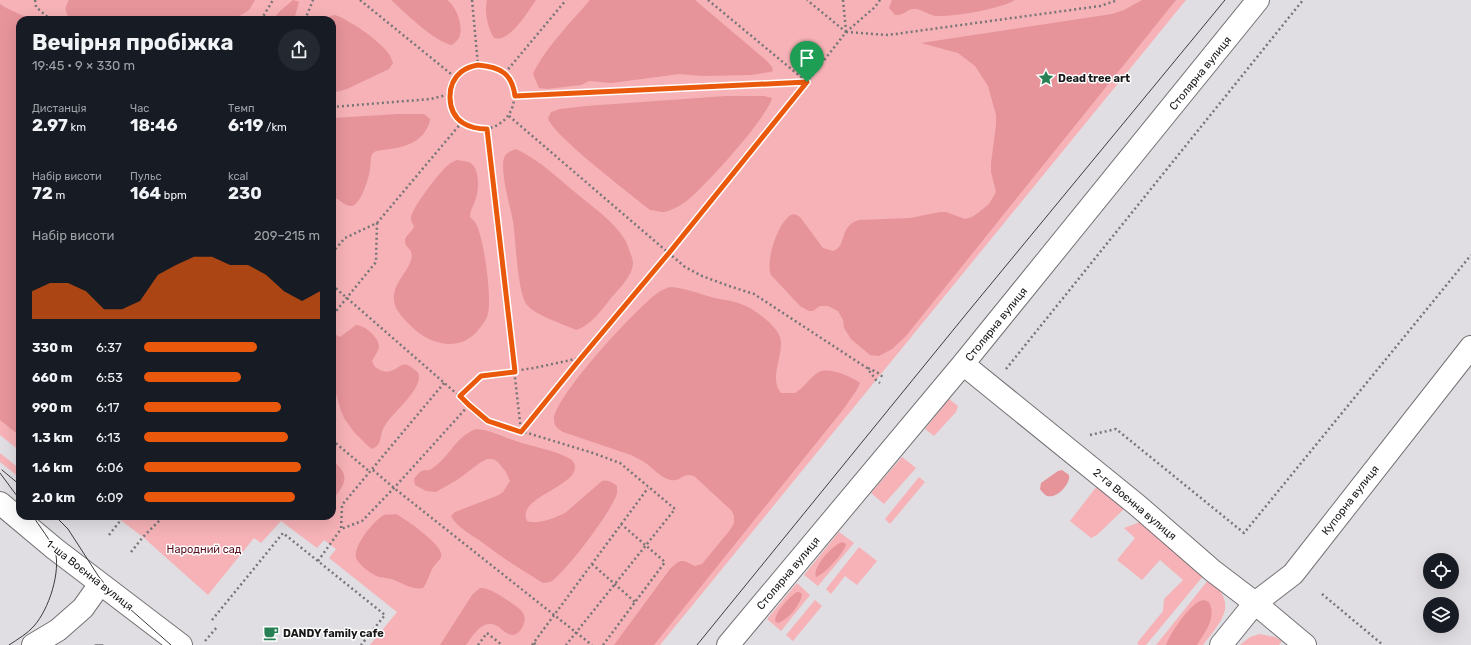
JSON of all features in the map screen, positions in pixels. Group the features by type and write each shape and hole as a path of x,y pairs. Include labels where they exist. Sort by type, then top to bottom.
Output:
{"street":[{"name":"Столярна вулиця","path":"728,645 963,364 1258,0"},
{"name":"Купорна вулиця","path":"1221,645 1255,603 1292,574 1471,347"},
{"name":"2-га Воєнна вулиця","path":"963,364 1137,505 1212,571 1255,603 1305,645"},
{"name":"1-ша Воєнна вулиця","path":"0,503 16,516"},
{"name":"1-ша Воєнна вулиця","path":"20,520 55,549 181,645"},
{"path":"33,645 58,630 83,608 100,584"}],"path":[{"path":"35,0 36,7 46,16"},
{"path":"263,16 273,0"},
{"path":"307,16 313,0"},
{"path":"360,0 456,78"},
{"path":"472,0 478,65"},
{"path":"505,73 566,0"},
{"path":"708,0 807,82"},
{"path":"807,0 846,32 888,35 1100,6 1118,0"},
{"path":"843,0 846,32"},
{"path":"521,432 669,253 846,32 880,0"},
{"path":"1005,371 1303,0"},
{"path":"478,65 493,66 505,73 512,84 515,96 514,106 509,116 499,125 487,129 473,128 462,122 452,110 450,94 456,78 466,69 478,65"},
{"path":"515,96 807,82"},
{"path":"336,107 431,99 450,94"},
{"path":"509,116 685,266 702,276 754,294 868,368 880,374 884,379"},
{"path":"336,248 345,238 378,223 462,122"},
{"path":"487,129 521,432"},
{"path":"336,311 376,262 378,223"},
{"path":"1088,436 1116,429 1244,533 1471,255"},
{"path":"336,289 488,421 593,453 620,463 648,488 675,509 566,645"},
{"path":"460,396 481,376 515,372 581,358"},
{"path":"868,368 876,380 880,383"},
{"path":"318,561 341,529 342,505 373,470 444,383"},
{"path":"341,529 362,521 469,405"},
{"path":"336,443 370,472"},
{"path":"373,470 592,645"},
{"path":"537,645 533,644 648,488"},
{"path":"109,535 121,520"},
{"path":"131,552 160,520"},
{"path":"603,645 665,562 621,524"},
{"path":"212,620 283,533 385,615 361,645"},
{"path":"592,564 635,602"},
{"path":"1322,594 1384,645"},
{"path":"202,645 218,626"},
{"path":"478,645 487,634 502,645"}],"green space":[{"name":"Народний сад","path":"0,0 1186,0 660,645 370,645 397,612 329,558 336,549 324,540 317,548 281,521 261,543 254,538 208,595 143,537 120,520 336,520 336,16 16,16 16,448 0,435"},
{"path":"949,399 958,406 956,412 934,436 925,429"},
{"path":"0,453 16,466 16,475 0,462"},
{"path":"902,457 916,468 884,504 871,493"},
{"path":"919,477 925,482 890,524 885,519"},
{"path":"1097,486 1124,509 1097,535 1091,538 1070,521"},
{"path":"1140,522 1204,575 1146,645 1139,645 1137,643 1163,611 1164,599 1183,580 1160,560 1142,580 1117,560 1135,538 1124,528"},
{"path":"839,532 854,543 818,586 804,575"},
{"path":"859,547 877,561 857,585 845,576 831,594 826,589"},
{"path":"1209,579 1218,588 1225,605 1221,620 1203,645 1156,645"},
{"path":"797,583 810,595 781,631 767,619"},
{"path":"815,600 822,606 793,641 786,635"},
{"path":"1260,634 1275,637 1282,641 1279,645 1240,645 1250,637"}],"shaded area":[{"path":"69,0 255,0 249,10 239,16 68,16 66,5"},
{"path":"293,0 299,2 295,16 276,16"},
{"path":"391,0 447,0 454,7 459,18 461,28 459,38 452,45 437,38 420,26"},
{"path":"487,0 536,0 512,31 506,36 494,38 487,20"},
{"path":"590,0 695,0 767,61 772,67 773,71 751,75 702,76 679,74 612,83 589,81 581,85 547,89 539,88 533,74 538,64 559,35"},
{"path":"892,0 1015,0 977,12 936,16 916,9 900,15 895,15 889,8"},
{"path":"1142,0 1176,0 906,336 892,349 879,356 870,355 851,339 844,328 843,320 838,311 828,306 820,306 813,311 809,311 800,306 771,275 771,252 777,234 786,219 792,214 796,214 800,217 823,248 833,251 840,245 848,227 852,223 859,220 910,218 940,212 946,212 965,219 972,217 989,204 996,192 991,172 991,163 996,115 988,86 975,66 958,53 921,43 1112,14 1124,10"},
{"path":"0,4 22,16 16,16 16,433 0,420"},
{"path":"335,15 348,21 379,43 389,54 393,63 389,69 347,89 336,92 336,16 330,16"},
{"path":"726,96 764,96 772,98 768,108 759,121 719,169 694,195 680,205 665,212 650,210 611,179 577,151 553,126 548,118 551,112 560,109"},
{"path":"424,114 430,119 430,122 421,136 410,144 397,148 376,151 372,154 369,173 361,196 355,205 348,206 336,199 336,118"},
{"path":"516,149 542,165 605,217 621,234 631,255 633,263 632,268 625,282 595,317 586,325 576,330 531,309 527,305 521,289 513,221 503,171 504,158 506,154"},
{"path":"457,160 469,162 473,165 477,173 477,194 470,217 476,223 482,242 488,282 489,305 486,319 472,336 456,344 447,344 429,339 413,328 401,316 396,308 394,296 399,281 408,268 412,258 411,252 405,244 405,239 414,226 411,220 412,214 425,193 441,173 450,164"},
{"path":"670,287 738,303 752,309 769,322 778,332 780,337 781,343 776,380 777,387 781,393 795,393 816,374 824,371 834,371 840,373 860,383 842,411 654,645 614,645 670,569 682,561 695,566 702,564 734,523 732,511 694,476 687,475 677,480 667,479 631,455 563,432 559,430 554,422 557,409 567,393 598,353 649,300 660,291"},
{"path":"356,325 359,325 370,332 378,342 378,350 372,361 375,367 382,371 388,372 405,364 418,373 419,378 415,389 391,417 383,429 378,445 372,449 353,431 344,418 336,394 336,335 340,337"},
{"path":"476,429 488,431 554,452 572,460 575,465 572,475 537,499 530,506 526,513 527,521 541,522 565,513 602,481 614,483 617,486 617,493 614,501 599,525 568,565 552,581 543,583 519,568 464,530 453,520 451,516 455,512 499,495 503,492 510,481 506,472 498,462 493,459 487,459 457,480 436,492 426,491 415,485 414,479 420,472 434,467 445,457 458,441 469,432"},
{"path":"336,463 344,475 341,489 336,495"},
{"path":"1062,470 1069,475 1066,486 1055,495 1046,496 1040,489 1041,483 1058,471"},
{"path":"396,514 428,537 439,548 441,553 440,558 432,569 423,588 412,587 392,579 376,576 361,565 357,560 357,549 364,535 369,529 384,515"},
{"path":"842,542 846,544 845,548 829,568 816,577 817,568 820,562 834,547"},
{"path":"480,588 494,592 519,608 525,618 522,628 517,634 512,635 506,633 498,626 488,624 478,629 466,645 440,645 472,595"},
{"path":"797,592 802,594 793,611 786,619 778,623 775,621 783,605"},
{"path":"1204,600 1209,602 1212,614 1209,625 1197,645 1166,645 1180,620 1195,604"}],"tram line":[{"path":"697,645 967,313 1225,0"},
{"path":"2,470 16,482"},
{"path":"0,473 16,495"},
{"path":"9,645 28,632 39,619 49,600 55,579 55,550 36,520"},
{"path":"59,520 68,529 99,577 114,595 171,645"},
{"path":"95,645 103,645"}],"place":[{"name":"Dead tree art","path":"1046,78"},
{"name":"DANDY family cafe","path":"271,633"}],"route":[{"path":"478,65 493,66 505,73 514,88 515,96 807,82 669,253 521,432 488,421 460,396 481,376 515,372 487,129 473,128 462,122 452,110 450,94 451,88 456,78 462,72 470,67 478,65"}]}
